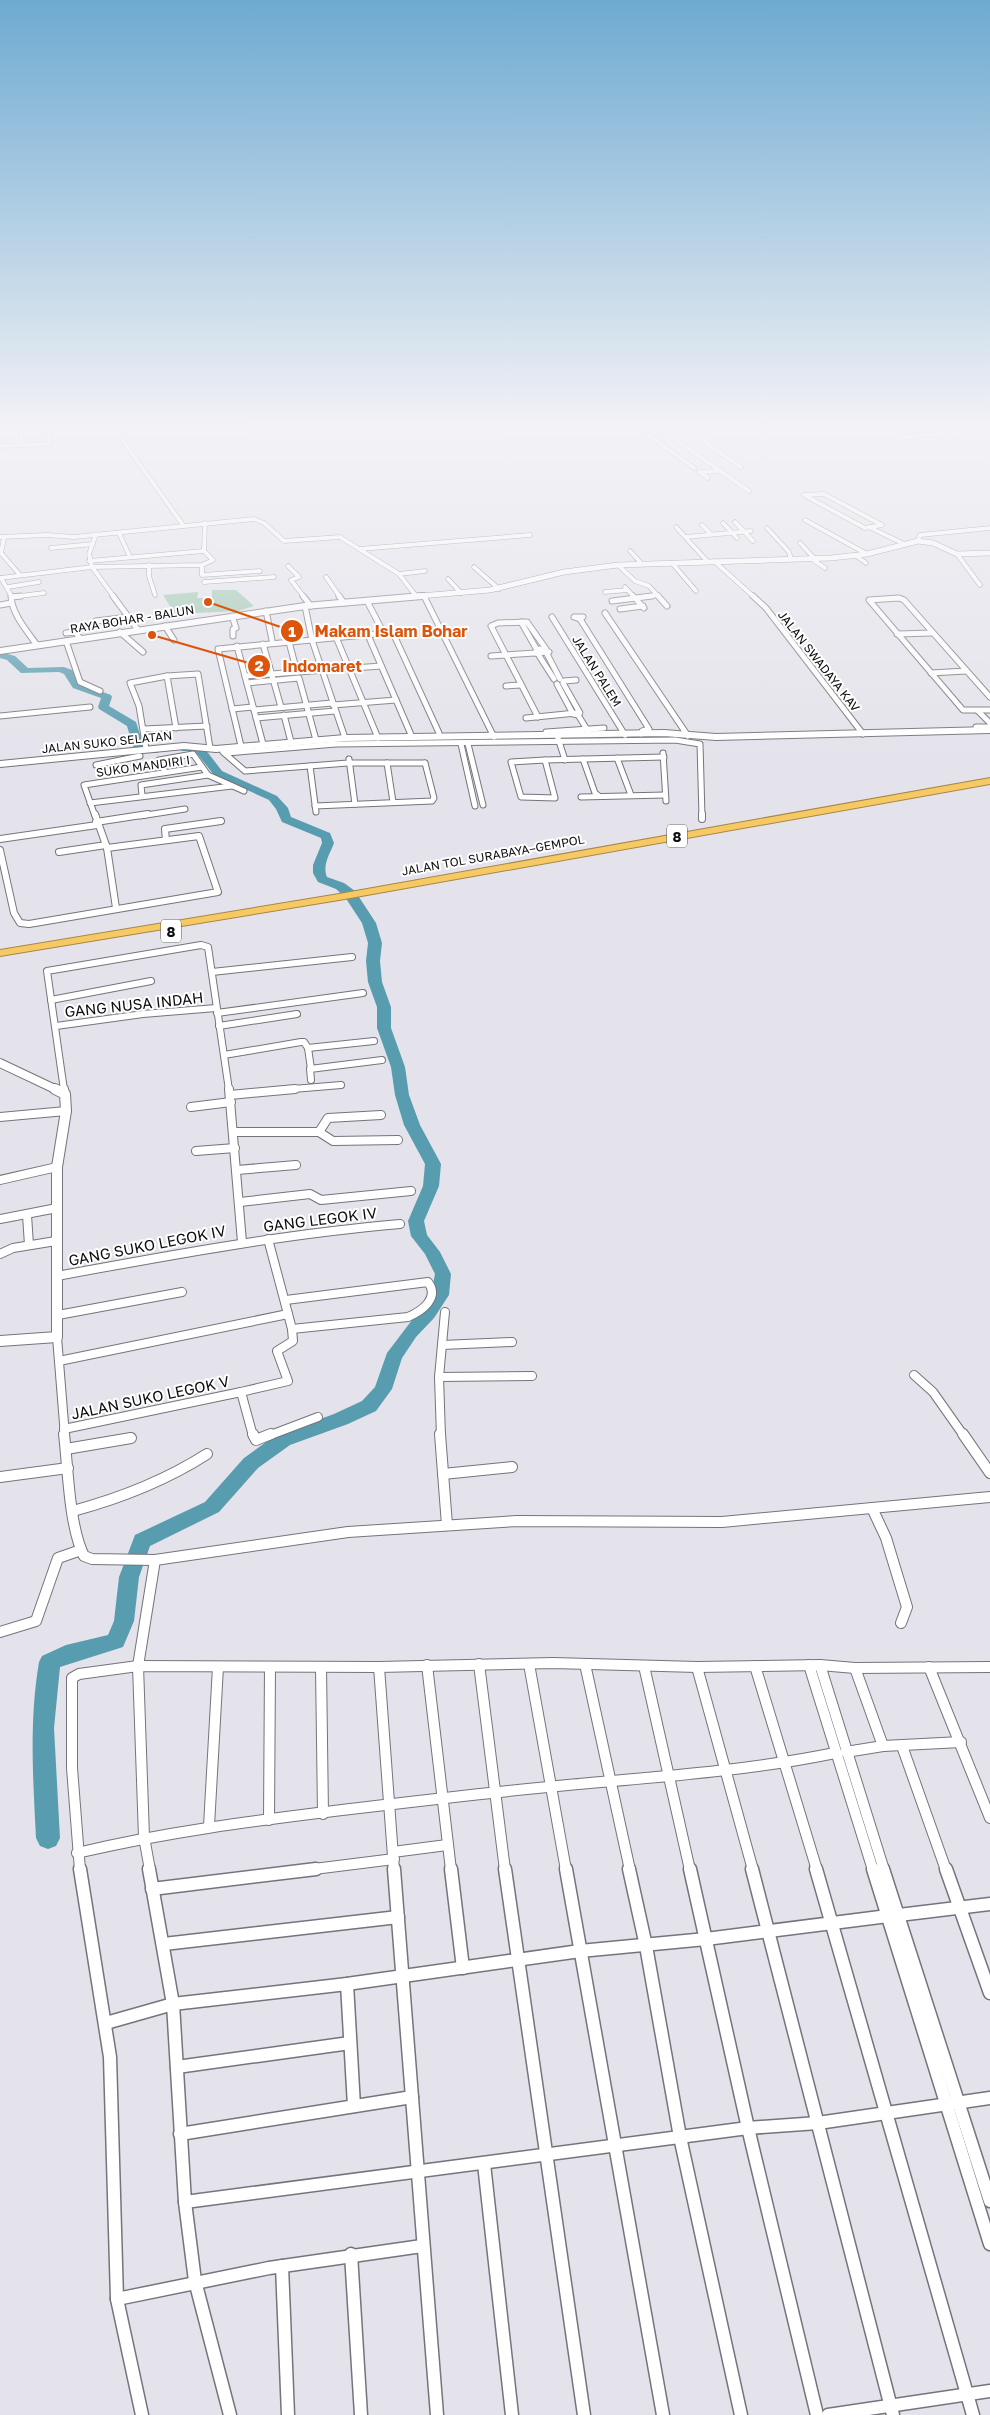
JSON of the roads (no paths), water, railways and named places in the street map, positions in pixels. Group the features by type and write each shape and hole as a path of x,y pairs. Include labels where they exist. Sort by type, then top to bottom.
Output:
{"highway":[{"name":"JALAN TOL SURABAYA–GEMPOL","path":"366,895 990,781"},
{"name":"JALAN TOL SURABAYA–GEMPOL","path":"0,953 366,895 990,786"},
{"name":"JALAN TOL SURABAYA–GEMPOL","path":"0,958 112,942 340,899"}],"street":[{"path":"20,575 3,555 1,550 2,538 56,536"},
{"path":"95,536 90,560 92,567 138,630"},
{"path":"120,536 130,557"},
{"path":"204,552 205,536"},
{"path":"278,536 284,541 338,536 399,574 416,596"},
{"path":"359,548 521,536"},
{"path":"686,537 697,536"},
{"path":"747,536 752,541"},
{"path":"774,536 789,552 791,559"},
{"path":"834,536 867,554"},
{"path":"887,536 904,544"},
{"path":"919,536 918,540 933,543 957,554 990,553"},
{"name":"JALAN SWADAYA KAV","path":"686,537 766,608 863,734"},
{"name":"RAYA BOHAR - BALUN","path":"1,651 266,611 416,596 461,595 499,589 564,572 618,564 791,559 856,555 867,554 918,540"},
{"path":"800,543 824,568"},
{"path":"51,548 92,544"},
{"path":"630,551 641,563"},
{"path":"37,645 15,613 8,587 1,578 92,567 202,565 213,560 204,552 90,560"},
{"path":"957,554 980,585"},
{"path":"856,555 866,562"},
{"path":"672,563 696,591"},
{"path":"618,564 636,581 649,586 667,606"},
{"path":"149,565 149,576 154,595"},
{"path":"202,565 202,576 205,583 274,577"},
{"path":"288,566 299,577 291,580 308,606 312,639 345,738"},
{"path":"474,567 499,589"},
{"path":"399,574 425,570"},
{"path":"202,576 260,571"},
{"path":"326,577 344,603"},
{"path":"448,579 461,595"},
{"path":"8,587 39,582"},
{"path":"605,592 626,589 644,607 620,609"},
{"path":"12,597 44,593"},
{"path":"424,596 494,737"},
{"path":"612,601 658,596"},
{"path":"989,712 963,710 869,600 901,598 990,697"},
{"path":"367,601 381,628"},
{"path":"0,605 11,603"},
{"path":"266,611 272,640"},
{"path":"605,613 688,736"},
{"path":"232,616 236,628 233,629 233,636"},
{"path":"96,621 129,617"},
{"name":"JALAN PALEM","path":"552,618 625,735"},
{"path":"580,619 649,729"},
{"path":"521,622 537,652 560,681"},
{"path":"538,717 491,626 498,623 521,622 530,624 588,732"},
{"path":"165,626 174,640"},
{"path":"241,746 218,650 237,646 407,631"},
{"path":"66,633 75,632 80,638"},
{"path":"120,632 143,652"},
{"path":"393,633 441,738"},
{"path":"897,634 932,633"},
{"path":"368,635 412,737"},
{"path":"336,638 378,738"},
{"path":"66,641 80,682 100,691"},
{"path":"289,642 316,740"},
{"path":"263,644 281,707"},
{"path":"237,646 263,744"},
{"path":"491,656 546,651"},
{"path":"247,682 273,677 381,666"},
{"path":"931,673 966,671"},
{"path":"144,749 144,730 137,699 130,683 166,676 198,674 207,726 213,748 227,753 441,738 461,744 559,739 675,740 700,744 702,819"},
{"path":"166,676 176,728"},
{"path":"245,676 273,677"},
{"path":"560,681 576,680"},
{"path":"506,686 521,685"},
{"path":"232,710 307,705 333,706 396,700"},
{"path":"256,718 309,713 333,706"},
{"path":"0,716 90,707"},
{"path":"978,711 990,727"},
{"path":"526,718 577,714"},
{"path":"284,715 291,742"},
{"path":"144,730 207,726"},
{"path":"976,727 990,727"},
{"name":"JALAN SUKO SELATAN","path":"0,764 130,750 184,746 213,748 345,738 494,737 559,739 588,732 625,735 664,734 688,736 863,734 990,727"},
{"path":"536,733 588,732 604,728"},
{"path":"641,734 642,731 649,729 664,734"},
{"path":"559,739 565,760"},
{"path":"461,744 475,806"},
{"path":"468,744 483,805"},
{"path":"96,765 140,757 130,750"},
{"path":"227,753 240,769 245,771 349,761 425,763"},
{"path":"165,772 160,759 194,754 208,775 244,791"},
{"path":"545,760 554,798 520,797 511,762 545,760 654,757 663,754 661,767"},
{"path":"581,796 631,795 665,798 661,767 654,757"},
{"path":"618,758 631,795"},
{"path":"583,759 595,793 600,796"},
{"path":"240,769 349,761 420,760 425,763 433,800 355,804 316,809 310,766"},
{"path":"349,761 355,804"},
{"path":"387,763 393,802"},
{"name":"SUKO MANDIRI I","path":"90,803 84,786 87,784 202,767"},
{"path":"129,768 133,777"},
{"path":"142,795 141,785 208,775"},
{"path":"116,908 106,846 90,803 142,795 148,796 232,786"},
{"path":"474,798 481,798"},
{"path":"0,839 185,809"},
{"path":"166,840 165,829 220,821"},
{"path":"0,850 17,922 29,924 116,908 210,895 218,892 219,889 199,836 59,852"},
{"path":"242,1242 235,1132 208,947 201,945 47,971 56,1026 66,1111 57,1167 57,1337 73,1512 84,1556 92,1558 155,1560 348,1532 517,1520 722,1522 990,1497"},
{"path":"212,972 352,957"},
{"path":"51,1000 151,981"},
{"name":"GANG NUSA INDAH","path":"56,1026 143,1014 216,1010 363,993"},
{"path":"219,1026 296,1014"},
{"path":"308,1048 374,1041"},
{"path":"224,1054 304,1042 308,1048 311,1080"},
{"path":"311,1069 382,1060"},
{"path":"0,1063 65,1094"},
{"path":"191,1107 231,1098 341,1085"},
{"path":"0,1117 66,1111"},
{"path":"319,1132 326,1119 331,1117 381,1115"},
{"path":"235,1132 319,1132 333,1141 398,1140"},
{"path":"196,1151 235,1148"},
{"path":"236,1170 296,1165"},
{"path":"0,1180 57,1167"},
{"path":"240,1202 310,1194 321,1200 410,1191"},
{"path":"0,1219 57,1208"},
{"path":"27,1215 29,1245"},
{"name":"GANG LEGOK IV","path":"242,1242 320,1231 400,1224"},
{"path":"268,1239 286,1300 292,1329 408,1317 423,1310 433,1292 432,1285 428,1282 286,1300"},
{"path":"0,1254 13,1248 56,1241"},
{"name":"GANG SUKO LEGOK IV","path":"57,1276 242,1242"},
{"path":"58,1315 182,1292"},
{"path":"445,1312 439,1377 447,1525"},
{"path":"59,1361 288,1314"},
{"name":"JALAN SUKO LEGOK V","path":"64,1429 288,1381 277,1352 293,1341 292,1329"},
{"path":"0,1341 57,1337"},
{"path":"442,1345 512,1342"},
{"path":"914,1375 933,1392 990,1473"},
{"path":"439,1377 532,1376"},
{"name":"JALAN SUKO LEGOK V","path":"241,1392 254,1439 256,1440 318,1417"},
{"path":"66,1449 131,1438"},
{"path":"73,1512 136,1494 182,1470 207,1454"},
{"path":"443,1474 512,1467"},
{"path":"0,1476 68,1468"},
{"path":"872,1508 886,1538 907,1607 901,1623"},
{"path":"0,1632 36,1621 58,1558 81,1550"},
{"path":"155,1560 138,1666 144,1836 173,2004 184,2202 195,2281 230,2415"},
{"path":"479,1664 494,1792 519,1960 544,2155 584,2415"},
{"path":"529,1664 663,2415"},
{"path":"586,1664 646,1946 680,2137 741,2415"},
{"path":"142,2415 117,2299 110,2057 77,1853 72,1768 71,1681 79,1674 138,1666 321,1667 586,1664 697,1667 814,1665 855,1668 990,1668"},
{"path":"427,1665 463,1968"},
{"path":"814,1665 935,2048 990,2244"},
{"path":"378,1666 416,2170 437,2415"},
{"path":"644,1666 748,2128 817,2415"},
{"path":"755,1666 786,1763 830,1922 973,2415"},
{"path":"209,1826 218,1667"},
{"path":"269,1820 270,1667"},
{"path":"321,1667 323,1814"},
{"path":"697,1667 727,1770 892,2411"},
{"path":"929,1667 961,1742 990,1818"},
{"path":"855,1668 883,1746"},
{"path":"77,1853 144,1836 209,1826 323,1814 494,1792 786,1763 883,1746 961,1742"},
{"path":"902,1746 990,1993"},
{"path":"152,1889 393,1856 447,1845"},
{"path":"106,2023 173,2004 346,1984 580,1951 646,1946 830,1922 990,1904"},
{"path":"164,1944 398,1917"},
{"path":"346,1984 354,2106"},
{"path":"177,2066 350,2043"},
{"path":"180,2134 412,2097"},
{"path":"184,2202 416,2170 484,2164 544,2155 614,2148 680,2137 748,2128 818,2122 990,2098"},
{"path":"952,2104 990,2201"},
{"path":"484,2164 512,2415"},
{"path":"117,2299 195,2281 350,2254 422,2246"},
{"path":"350,2254 361,2415"},
{"path":"282,2266 288,2415"},
{"path":"828,2415 892,2411 990,2391"}],"waterway":[{"path":"0,655 11,658 25,671 60,669 68,672 77,686 107,697 103,707 132,724 139,751 157,750"},
{"path":"48,1838 43,1728 46,1684 50,1662 66,1654 99,1647 116,1641 124,1621 129,1577 142,1541 212,1507 251,1463 283,1440 341,1419 369,1406 383,1389 393,1357 410,1333 428,1314 440,1295 443,1274 432,1252 419,1236 416,1221 431,1186 433,1164 412,1125 402,1095 398,1067 384,1028 384,1007 375,982 373,961 375,943 369,923 350,894 340,886 322,879 319,873 319,865 328,843 326,836 286,819 282,808 273,798 218,773 198,747 182,748"}],"place":[{"name":"Makam Islam Bohar","path":"208,602"},
{"name":"Indomaret","path":"152,635"}]}
